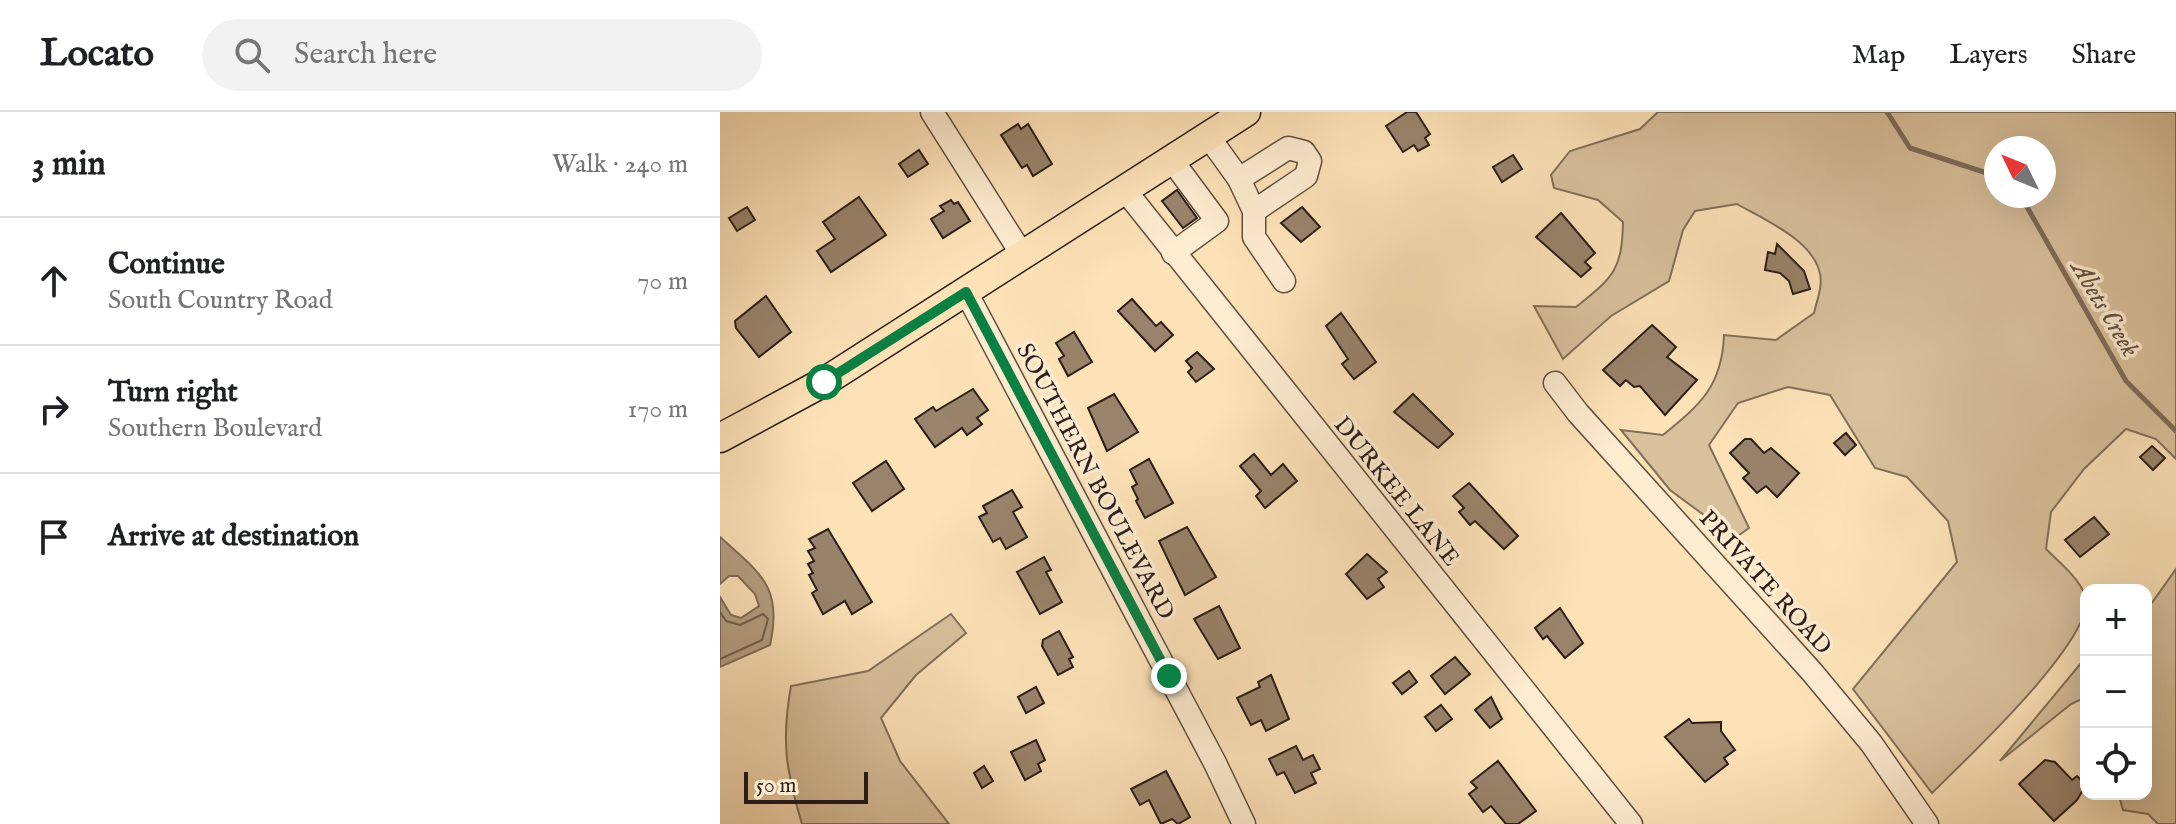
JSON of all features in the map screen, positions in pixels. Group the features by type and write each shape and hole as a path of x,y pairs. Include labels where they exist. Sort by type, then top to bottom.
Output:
{"main road":[{"path":"720,438 810,390 1246,112"}],"street":[{"path":"932,112 1023,256"},
{"path":"1208,136 1239,179 1254,211 1254,237 1284,281"},
{"path":"1239,179 1288,148 1304,152 1310,161 1306,176 1254,211"},
{"path":"1171,159 1217,221 1173,253"},
{"name":"DURKEE LANE","path":"1124,189 1631,824"},
{"name":"SOUTHERN BOULEVARD","path":"966,292 1215,763 1244,824"},
{"name":"PRIVATE ROAD","path":"1555,383 1578,413 1812,672 1871,743 1927,824"}],"shaded area":[{"path":"1658,112 2176,112 2176,459 2156,439 2126,429 2084,469 2051,512 2046,549 2080,585 2080,622 2072,639 2025,698 1932,793 1853,689 1957,562 1948,521 1907,477 1875,468 1830,395 1788,387 1738,403 1709,445 1749,528 1735,538 1670,490 1621,430 1663,435 1688,413 1714,381 1724,335 1776,340 1814,313 1821,280 1814,259 1796,239 1737,204 1695,211 1683,230 1669,281 1611,316 1563,359 1534,306 1576,307 1599,288 1617,263 1623,222 1598,200 1554,188 1551,175 1570,151 1640,129"},
{"path":"2176,569 2176,824 2158,824 2148,814 2123,810 2120,800 2152,800 2152,603"},
{"path":"951,614 966,633 916,675 881,718 900,761 949,824 802,824 787,756 786,724 791,686 868,671"},
{"path":"2080,664 2080,700 2000,761"}],"water":[{"path":"720,537 747,561 765,583 771,595 773,625 770,645 720,667 720,597 731,615 741,618 759,606 755,594 738,576 729,576 720,584"}],"building":[{"path":"1407,112 1416,112 1430,134 1425,138 1429,145 1418,151 1414,145 1403,152 1386,126"},
{"path":"1018,124 1021,129 1028,124 1052,164 1033,176 1027,165 1022,168 1001,135"},
{"path":"919,150 928,164 908,177 899,164"},
{"path":"1513,155 1522,169 1502,182 1493,167"},
{"path":"1177,190 1197,218 1183,228 1162,201"},
{"path":"859,197 886,235 831,272 817,251 835,239 823,222"},
{"path":"951,200 954,204 958,202 970,221 943,238 931,219 944,211 940,206"},
{"path":"747,207 755,220 737,231 729,218"},
{"path":"1302,207 1320,227 1301,242 1281,223"},
{"path":"1561,213 1595,253 1585,262 1591,268 1581,277 1536,237"},
{"path":"1777,244 1804,271 1810,289 1793,294 1789,281 1780,273 1765,270 1768,252 1775,254"},
{"path":"766,296 791,332 759,357 736,328 735,321"},
{"path":"1132,299 1156,326 1161,322 1173,335 1155,351 1118,311"},
{"path":"1341,313 1376,362 1354,379 1342,364 1348,359 1326,326"},
{"path":"1652,325 1676,347 1667,357 1697,380 1665,415 1640,386 1634,387 1626,380 1620,386 1603,370"},
{"path":"1074,332 1092,362 1068,376 1059,359 1064,356 1056,343"},
{"path":"1197,352 1214,369 1196,382 1188,372 1192,368 1186,361"},
{"path":"973,389 988,410 977,418 982,424 967,435 962,428 935,447 915,419 933,407 936,411"},
{"path":"1114,394 1138,432 1107,451 1088,408"},
{"path":"1413,394 1453,434 1438,448 1394,412"},
{"path":"1846,433 1856,445 1845,455 1834,443"},
{"path":"1745,439 1751,439 1764,453 1771,448 1799,473 1777,497 1766,486 1757,493 1743,478 1749,473 1730,453"},
{"path":"2152,446 2165,458 2153,470 2140,457"},
{"path":"1254,454 1271,475 1283,464 1297,481 1265,508 1256,496 1261,491 1240,466"},
{"path":"1149,459 1173,503 1145,518 1136,501 1138,499 1132,487 1137,484 1130,470"},
{"path":"886,461 904,489 872,511 853,483"},
{"path":"1469,483 1518,536 1504,549 1475,521 1470,525 1459,512 1464,508 1453,496"},
{"path":"1012,490 1022,507 1013,512 1027,537 1006,549 1000,538 993,542 979,517 987,513 983,506"},
{"path":"2094,517 2109,534 2080,557 2065,540"},
{"path":"1187,527 1216,577 1185,595 1159,541"},
{"path":"828,529 872,602 852,614 845,601 823,614 812,593 817,590 809,575 813,573 808,564 814,561 808,551 815,548 809,539"},
{"path":"1367,554 1387,572 1378,579 1384,587 1367,599 1346,574"},
{"path":"1044,557 1051,570 1046,572 1062,602 1040,614 1017,572"},
{"path":"1219,606 1240,648 1218,659 1194,619"},
{"path":"1560,608 1583,643 1565,658 1547,636 1543,639 1535,628"},
{"path":"1059,631 1073,657 1069,659 1073,667 1058,675 1042,646 1043,640"},
{"path":"1455,657 1470,674 1445,694 1431,676"},
{"path":"1409,671 1417,682 1402,694 1393,683"},
{"path":"1271,675 1289,719 1266,731 1261,720 1251,725 1237,698 1260,687 1258,682"},
{"path":"1036,687 1044,703 1026,713 1018,697"},
{"path":"1491,697 1502,719 1490,728 1475,710"},
{"path":"1441,705 1452,719 1436,731 1425,717"},
{"path":"1689,719 1692,723 1721,722 1721,731 1735,750 1724,758 1728,764 1705,782 1665,737"},
{"path":"1036,740 1045,760 1038,764 1041,771 1025,780 1011,752"},
{"path":"1296,746 1303,760 1313,755 1320,769 1311,773 1316,783 1295,793 1284,772 1277,775 1269,759"},
{"path":"2045,760 2055,762 2072,780 2077,776 2080,779 2080,795 2054,821 2019,784"},
{"path":"1498,761 1536,811 1518,824 1506,824 1491,806 1483,812 1469,794 1477,788 1471,782"},
{"path":"984,766 993,781 982,788 974,773"},
{"path":"1166,771 1190,817 1178,824 1172,819 1161,824 1149,800 1140,805 1131,789"}],"waterway":[{"name":"Abets Creek","path":"1887,112 1910,148 1984,172"},
{"name":"Abets Creek","path":"2028,208 2126,381 2176,431"}],"route":[{"path":"824,382 966,292 1169,676"}]}
